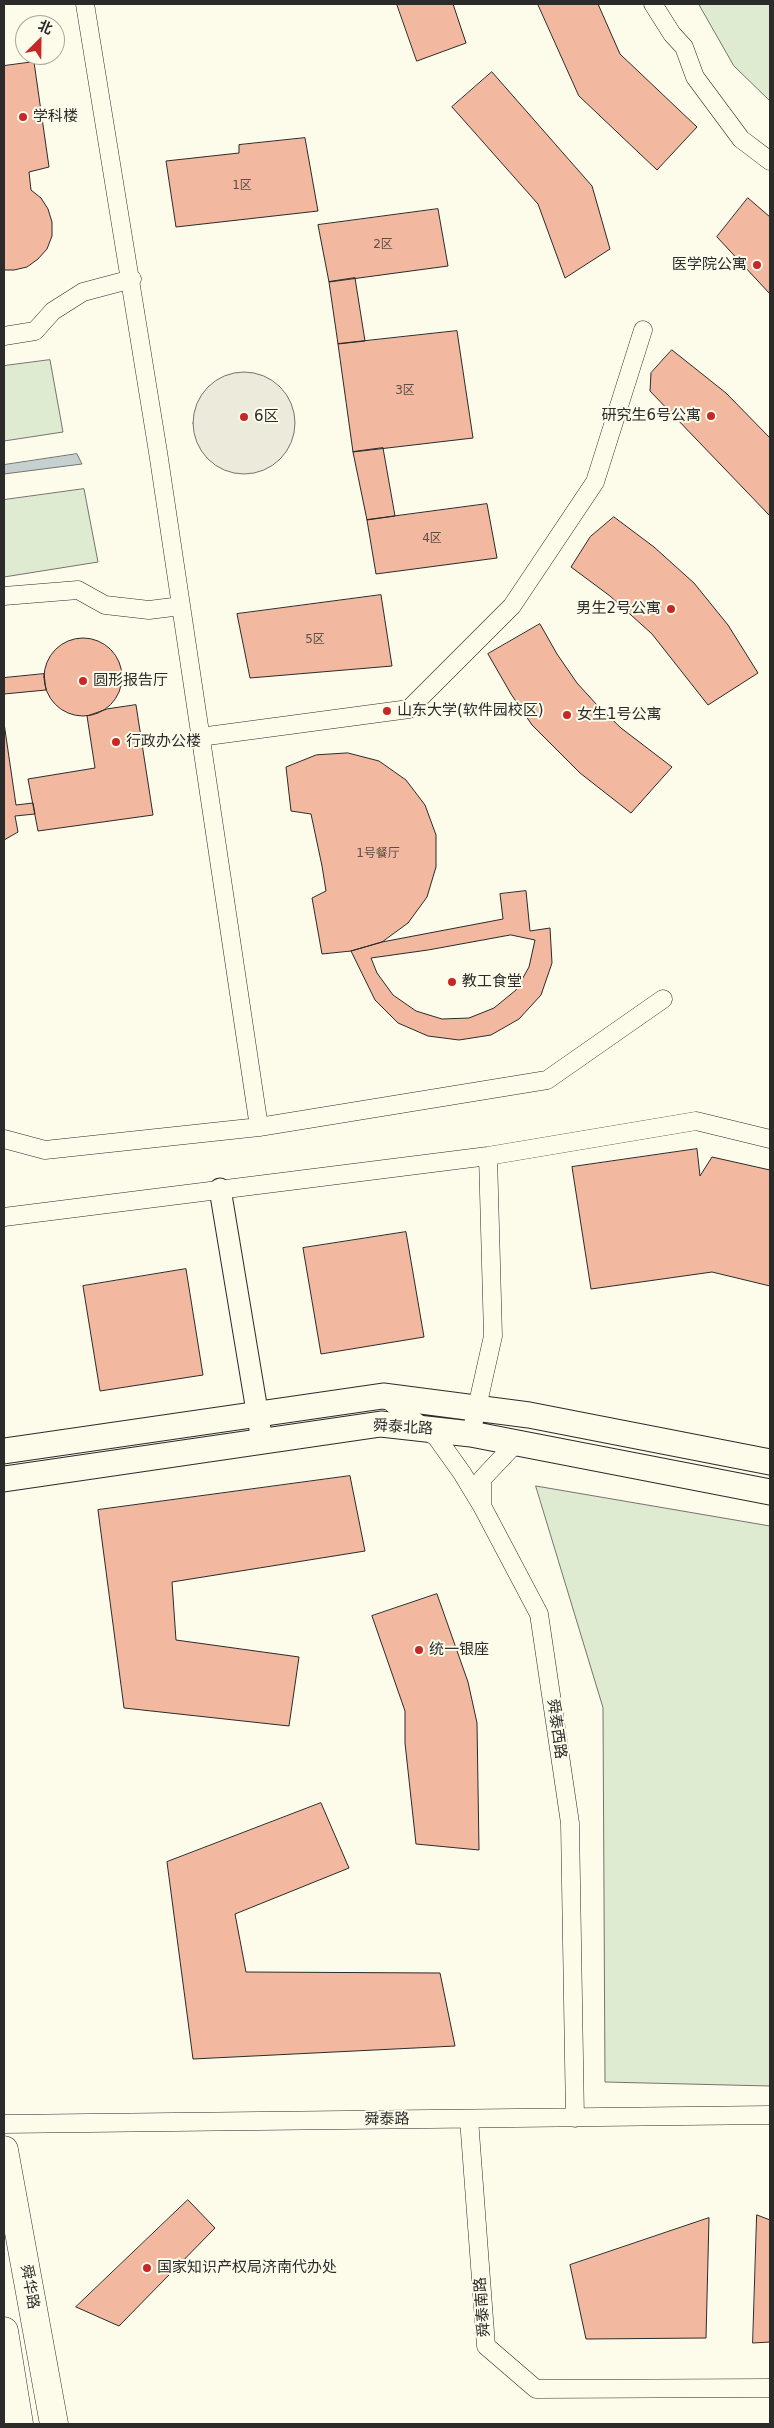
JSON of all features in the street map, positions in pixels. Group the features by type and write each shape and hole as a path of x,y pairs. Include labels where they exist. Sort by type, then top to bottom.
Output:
{"main road":[{"path":"4,1451 383,1396 529,1415 770,1462"},
{"name":"舜泰北路","path":"4,1479 381,1424 471,1434 770,1492"},
{"name":"舜华路","path":"4,2150 54,2424"},
{"path":"4,2331 19,2424"}],"street":[{"path":"85,4 132,279 259,1127"},
{"path":"653,4 672,34 684,47 695,77 706,93 741,139 770,161"},
{"path":"4,336 35,331 53,311 83,292 132,279"},
{"path":"200,737 409,708 512,606 595,482 643,330"},
{"path":"4,596 78,590 106,605 148,610 181,606"},
{"path":"4,1139 45,1150 259,1127 547,1080 663,999"},
{"path":"4,1217 488,1156 696,1121 770,1139"},
{"path":"471,1434 493,1336 488,1156"},
{"path":"220,1189 262,1441"},
{"name":"舜泰西路","path":"383,1396 437,1438 482,1506 539,1614 570,1824 575,2118"},
{"path":"482,1506 482,1479 515,1444 521,1444"},
{"name":"舜泰路","path":"4,2124 770,2115"},
{"name":"舜泰南路","path":"469,2119 486,2346 536,2389 770,2388"}],"green space":[{"path":"699,4 770,4 770,101 734,66"},
{"path":"50,360 63,432 4,441 4,366"},
{"path":"84,489 98,562 4,577 4,500"},
{"path":"536,1486 770,1526 770,2086 605,2082 603,1708"}],"shaded area":[{"name":"6区","path":"244,372 263,376 280,387 291,404 295,423 291,442 280,459 263,470 244,474 225,470 208,459 197,442 193,423 197,404 208,387 225,376"},
{"path":"77,454 82,464 4,474 4,465"}],"building":[{"path":"397,4 453,4 466,43 417,61"},
{"path":"538,4 598,4 620,54 697,127 657,170 579,96"},
{"name":"学科楼","path":"34,65 49,167 29,172 31,190 41,198 48,209 52,222 52,236 47,249 27,267 14,270 4,270 4,66"},
{"path":"492,72 592,186 610,249 565,278 538,204 452,107"},
{"path":"305,138 318,211 176,227 166,161 239,153 239,145"},
{"name":"医学院公寓","path":"748,198 770,217 770,294 717,237"},
{"path":"438,209 448,266 329,282 318,225"},
{"path":"355,278 365,341 338,344 329,282"},
{"path":"457,331 473,438 353,452 338,344"},
{"name":"研究生6号公寓","path":"672,350 726,393 770,438 770,516 650,391 651,373"},
{"path":"383,448 395,516 367,520 353,452"},
{"path":"487,504 497,558 376,574 367,520"},
{"name":"男生2号公寓","path":"614,517 654,547 694,583 728,625 758,673 708,705 652,634 610,596 571,567 590,537"},
{"path":"381,595 392,666 250,678 237,614"},
{"name":"女生1号公寓","path":"540,624 557,654 577,683 597,705 621,728 672,767 631,813 580,773 532,725 511,694 488,654"},
{"name":"圆形报告厅","path":"83,638 98,641 115,655 119,662 122,677 119,692 105,709 98,713 83,716 68,713 51,699 47,692 44,677 47,662 61,645 68,641"},
{"path":"44,674 46,690 4,694 4,678"},
{"name":"行政办公楼","path":"136,705 153,815 38,831 28,779 95,768 87,716 107,709"},
{"path":"4,723 16,805 33,803 35,814 15,816 18,832 4,840"},
{"path":"348,753 379,761 406,780 425,805 436,835 436,867 427,897 408,923 382,942 351,951 322,954 312,898 326,891 322,866 311,814 291,811 286,767 316,755"},
{"path":"526,891 530,931 550,928 552,963 541,995 519,1019 491,1035 459,1040 428,1036 398,1023 375,1000 351,951 382,942 503,919 500,894"},
{"name":"教工食堂","path":"511,935 535,940 529,967 516,990 494,1008 469,1018 442,1019 416,1011 393,995 377,973 371,958 428,950"},
{"path":"697,1149 700,1176 712,1157 770,1170 770,1286 712,1272 591,1289 572,1167"},
{"path":"406,1232 424,1337 321,1354 303,1248"},
{"path":"186,1269 203,1375 100,1391 83,1286"},
{"path":"350,1476 365,1551 172,1582 176,1640 299,1657 289,1726 124,1708 98,1510"},
{"path":"437,1594 468,1682 477,1723 479,1850 416,1844 405,1743 405,1711 372,1616"},
{"path":"321,1803 349,1868 235,1914 246,1972 440,1973 455,2046 193,2059 167,1862"},
{"name":"国家知识产权局济南代办处","path":"188,2200 215,2228 119,2326 76,2307"},
{"path":"757,2215 770,2220 770,2342 753,2343"},
{"path":"709,2218 706,2338 586,2339 570,2265"}],"place":[{"name":"学科楼","path":"23,117"},
{"name":"医学院公寓","path":"757,265"},
{"name":"研究生6号公寓","path":"711,416"},
{"name":"6区","path":"244,417"},
{"name":"男生2号公寓","path":"671,609"},
{"name":"圆形报告厅","path":"83,681"},
{"name":"山东大学(软件园校区)","path":"387,711"},
{"name":"女生1号公寓","path":"567,715"},
{"name":"行政办公楼","path":"116,742"},
{"name":"教工食堂","path":"452,982"},
{"name":"统一银座","path":"419,1650"},
{"name":"国家知识产权局济南代办处","path":"147,2268"}]}
